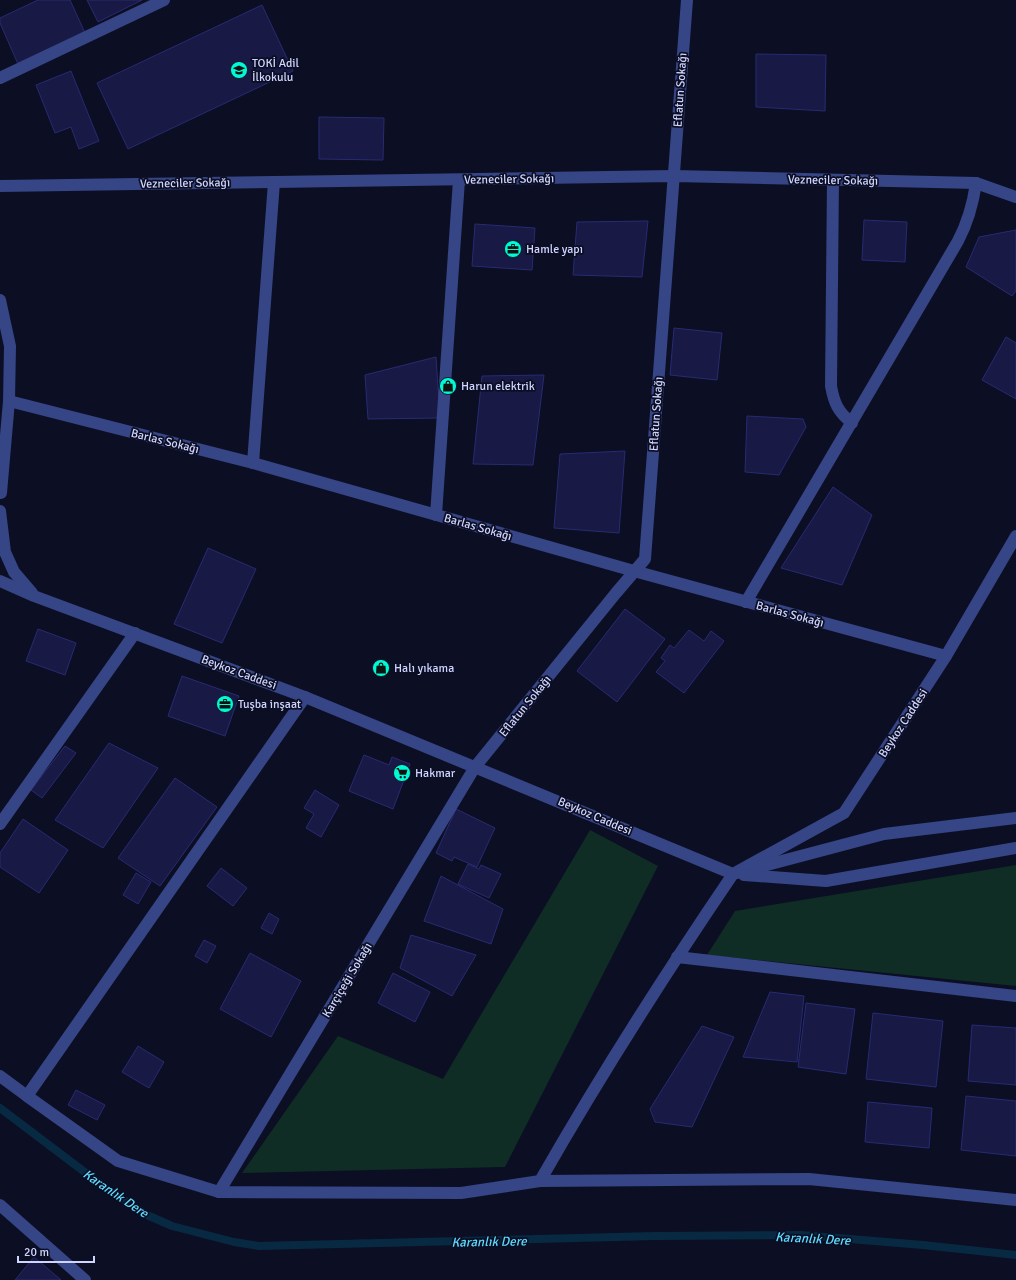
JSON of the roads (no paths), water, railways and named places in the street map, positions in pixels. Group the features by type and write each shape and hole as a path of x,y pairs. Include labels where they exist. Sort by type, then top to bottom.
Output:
{"street":[{"path":"0,78 164,0"},
{"name":"Eflatun Sokağı","path":"475,767 645,559 687,0"},
{"name":"Vezneciler Sokağı","path":"0,186 674,176 976,183 1016,198"},
{"path":"436,515 459,180"},
{"path":"834,180 831,386 833,399 839,410 852,423"},
{"path":"253,463 274,182"},
{"path":"746,602 958,241 966,226 971,211 976,183"},
{"path":"0,300 10,346 4,397 0,507"},
{"name":"Barlas Sokağı","path":"4,397 253,463 634,571 946,656"},
{"path":"0,511 5,552 14,572 34,596"},
{"name":"Beykoz Caddesi","path":"0,581 34,596 305,696 733,874 844,813 946,656 1016,536"},
{"path":"0,824 135,633"},
{"path":"27,1096 305,696"},
{"name":"Karçiçeği Sokağı","path":"219,1192 475,767"},
{"path":"540,1181 579,1113 677,957 733,874 884,834 1016,818"},
{"path":"733,874 826,881 1016,848"},
{"path":"677,957 1016,996"},
{"path":"0,1076 118,1161 219,1192 461,1193 540,1181 809,1180 1016,1200"},
{"path":"0,1205 85,1280"}],"waterway":[{"name":"Karanlık Dere","path":"0,1108 107,1189 147,1215 172,1226 234,1242 259,1246 655,1236 801,1235 923,1245 1016,1255"}],"place":[{"name":"TOKİ Adil İlkokulu","path":"239,70"},
{"name":"Hamle yapı","path":"513,249"},
{"name":"Harun elektrik","path":"448,386"},
{"name":"Halı yıkama","path":"381,668"},
{"name":"Tuşba inşaat","path":"225,704"},
{"name":"Hakmar","path":"402,773"}]}
